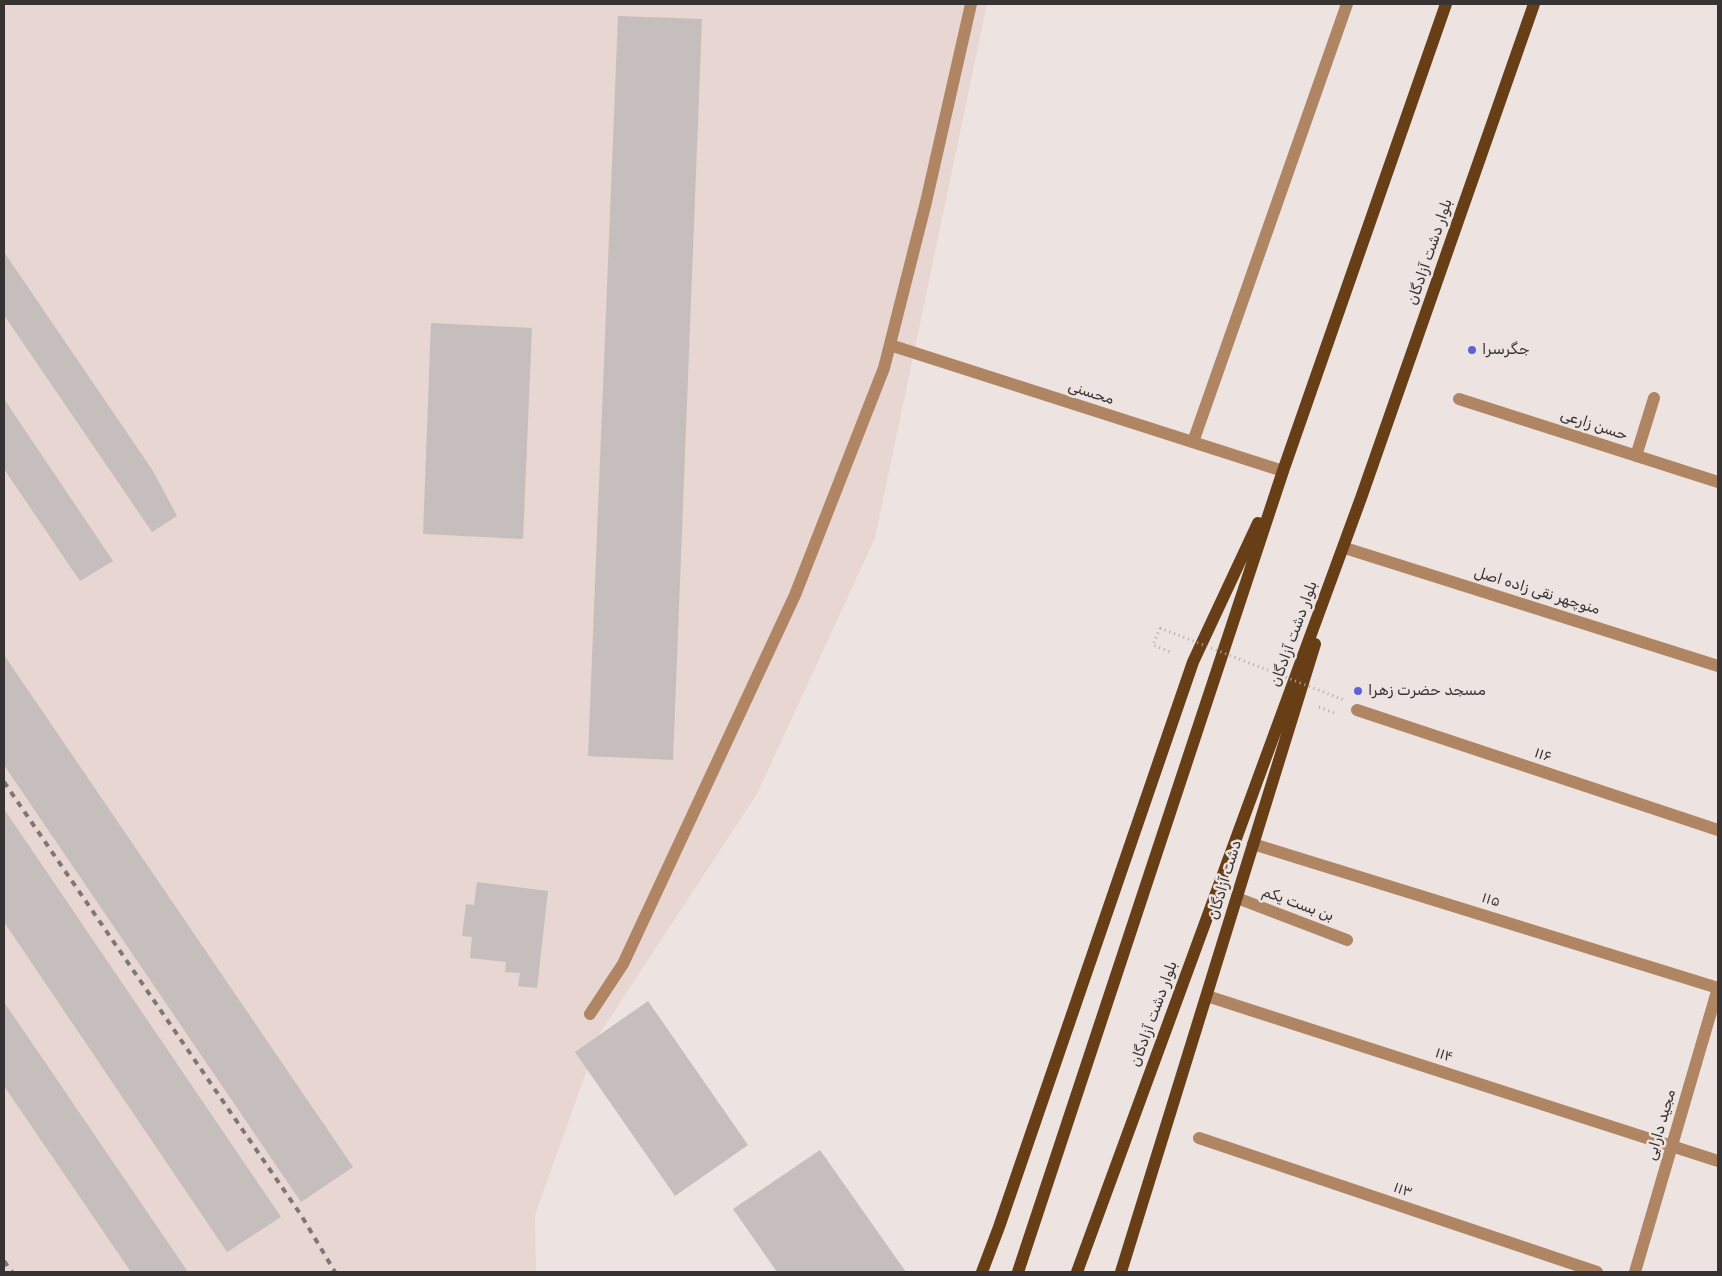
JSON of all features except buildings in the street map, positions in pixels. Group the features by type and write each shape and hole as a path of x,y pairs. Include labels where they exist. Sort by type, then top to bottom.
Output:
{"main road":[{"path":"1018,1272 1283,471 1446,4"},
{"name":"بلوار دشت آزادگان","path":"1077,1272 1361,498 1534,4"},
{"path":"982,1272 1194,662 1283,471"},
{"name":"دشت آزادگان","path":"1121,1272 1361,498"}],"street":[{"path":"590,1014 623,964 795,595 884,368 926,202 971,4"},
{"path":"1193,442 1347,4"},
{"name":"محسنی","path":"890,345 1283,471"},
{"path":"1636,456 1654,398"},
{"name":"حسن زارعی","path":"1459,399 1718,482"},
{"name":"منوچهر نقی‌ زاده اصل","path":"1345,548 1718,666"},
{"name":"۱۱۶","path":"1356,710 1718,830"},
{"name":"۱۱۵","path":"1253,844 1718,988"},
{"name":"بن بست یکم","path":"1237,898 1347,940"},
{"name":"مجید دارابی","path":"1635,1272 1718,988"},
{"name":"۱۱۴","path":"1206,996 1718,1161"},
{"name":"۱۱۳","path":"1199,1138 1597,1272"}],"path":[{"path":"1153,645 1160,628 1344,700"}],"shaded area":[{"path":"4,4 987,4 875,538 757,794 600,1033 535,1215 536,1272 4,1272"}],"railway":[{"path":"4,782 301,1215 335,1272"},
{"path":"4,1261 12,1272"}],"place":[{"name":"جگرسرا","path":"1472,350"},
{"name":"مسجد حضرت زهرا","path":"1358,691"}]}
